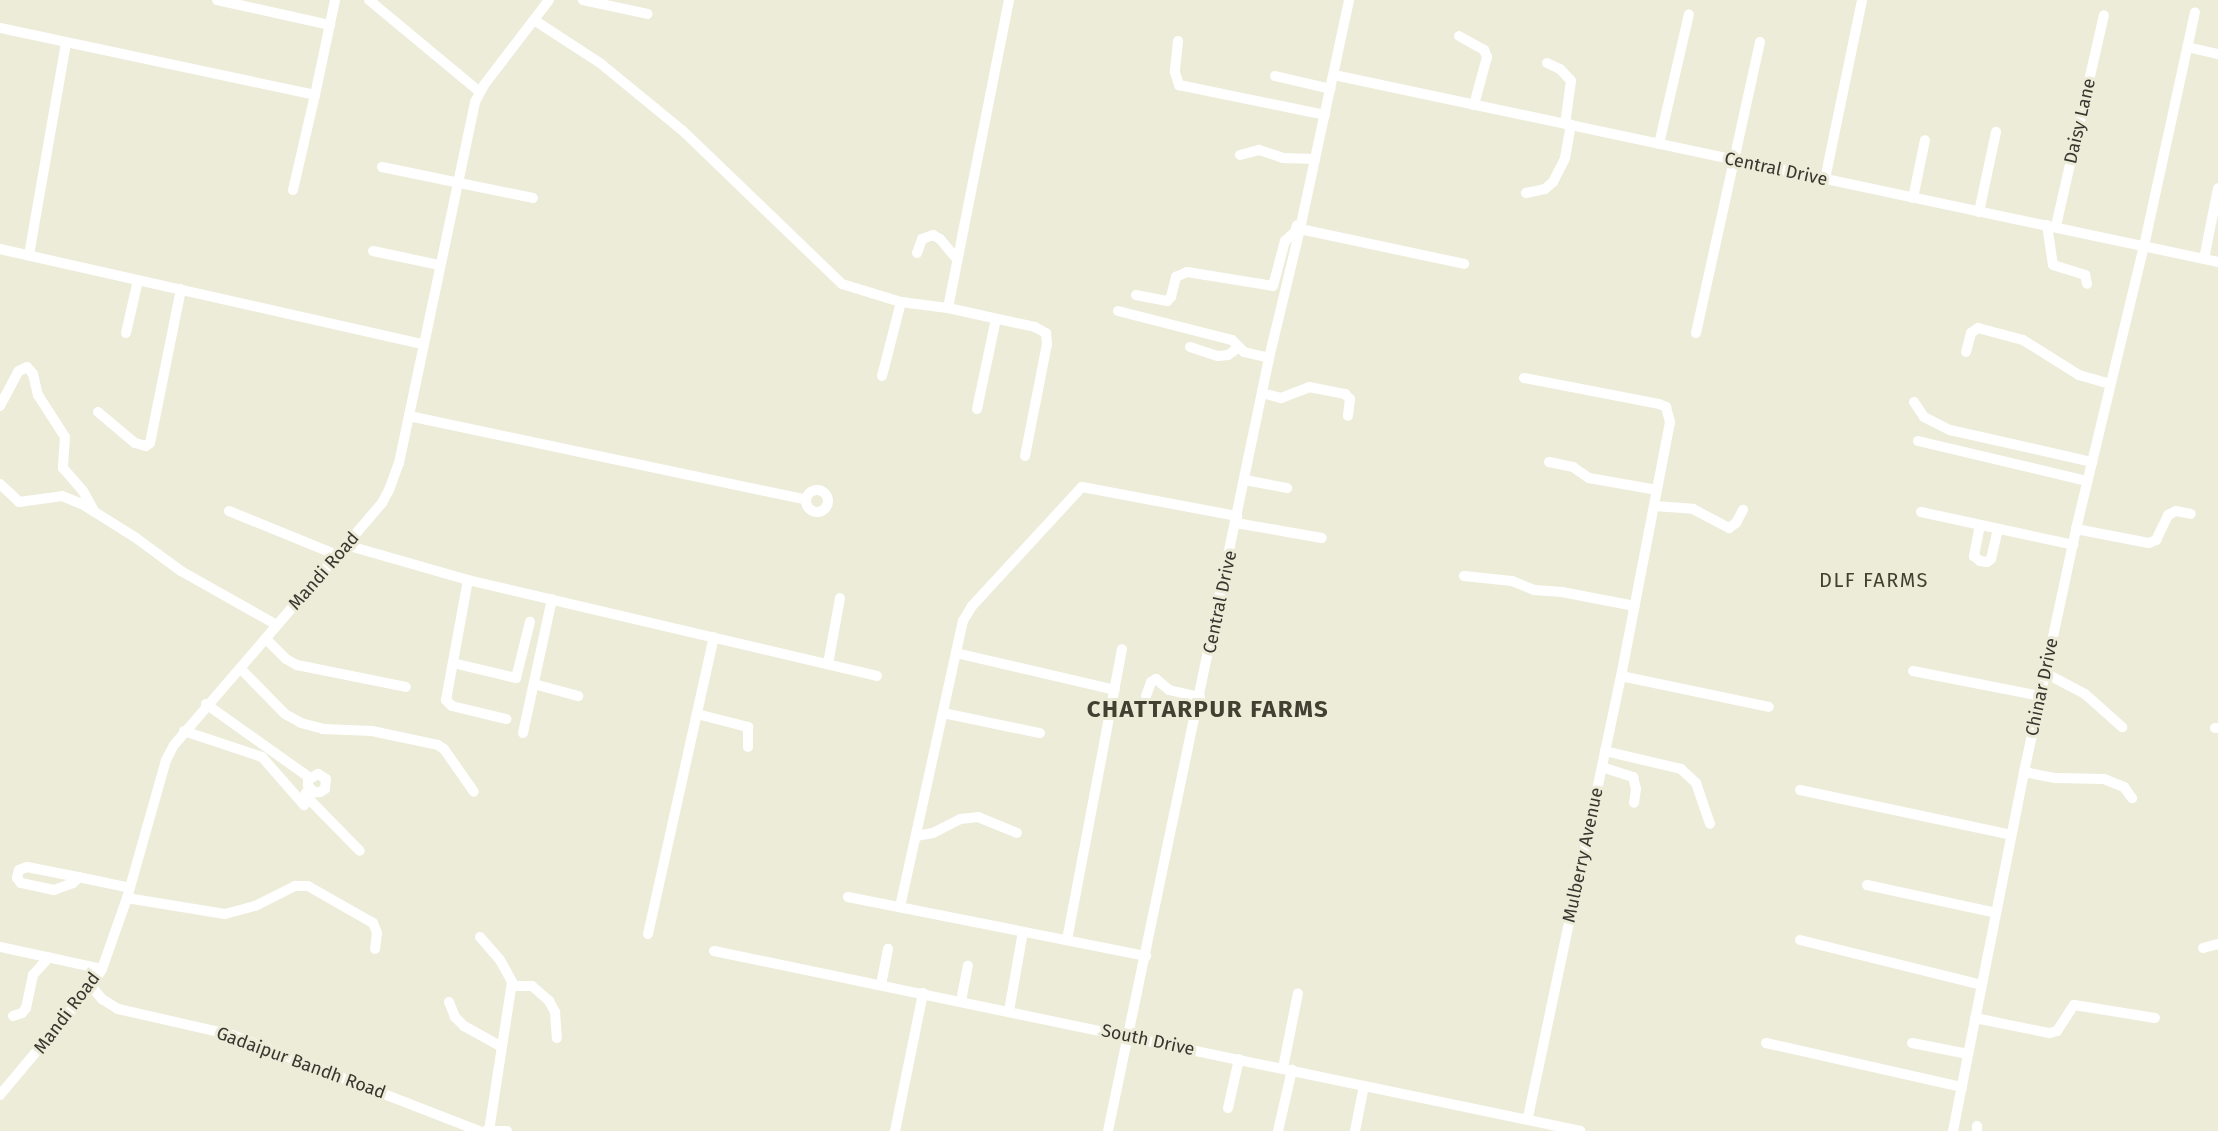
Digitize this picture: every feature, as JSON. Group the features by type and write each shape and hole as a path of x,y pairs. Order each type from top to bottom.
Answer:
{"street":[{"path":"217,0 330,25"},
{"path":"293,190 335,0"},
{"path":"369,0 480,92"},
{"name":"Mandi Road","path":"0,1095 91,986 102,969 128,893 166,760 184,731 382,503 389,490 396,472 409,416 456,184 480,92 549,0"},
{"path":"583,0 648,14"},
{"path":"948,308 956,258 1009,0"},
{"name":"Central Drive","path":"1108,1131 1269,358 1316,159 1349,0"},
{"path":"1825,179 1862,0"},
{"name":"Chinar Drive","path":"1953,1131 2024,772 2076,529 2144,246 2195,12"},
{"path":"1659,144 1689,14"},
{"name":"Daisy Lane","path":"2087,284 2085,275 2053,265 2052,226 2104,15"},
{"path":"534,20 580,48 683,131 836,280 850,287 901,302 948,308 1035,327 1047,336 1025,456"},
{"path":"0,28 315,95"},
{"path":"1459,36 1484,50 1487,57 1474,105"},
{"path":"1178,41 1175,72 1179,85 1325,115"},
{"path":"28,255 66,42"},
{"path":"1696,333 1760,42"},
{"path":"2187,47 2218,54"},
{"path":"1526,193 1545,189 1553,182 1564,158 1571,81 1560,69 1547,63"},
{"name":"Central Drive","path":"1334,75 2218,262"},
{"path":"1275,76 1331,89"},
{"path":"1980,212 1996,132"},
{"path":"1913,198 1925,140"},
{"path":"1240,155 1258,150 1283,158 1316,159"},
{"path":"382,168 533,198"},
{"path":"2204,259 2218,188"},
{"path":"1136,296 1167,301 1171,297 1176,277 1187,272 1273,286 1285,241 1294,232 1300,212 1304,210"},
{"path":"1300,229 1464,264"},
{"path":"917,253 922,238 933,235 940,239 956,258"},
{"path":"0,249 422,344"},
{"path":"373,251 439,265"},
{"path":"126,333 138,280"},
{"path":"98,412 135,443 146,446 150,443 181,289"},
{"path":"882,376 901,302"},
{"path":"1118,310 1232,340 1238,348 1269,358"},
{"path":"977,409 996,319"},
{"path":"1966,352 1971,333 1978,328 2023,340 2079,375 2110,384"},
{"path":"1190,347 1218,356 1228,356 1238,348"},
{"path":"2,399 19,371 27,367 33,374 38,395 65,437 63,468 83,491 94,511"},
{"name":"Mulberry Avenue","path":"1524,378 1666,407 1670,422 1621,676 1527,1119"},
{"path":"1262,393 1281,398 1309,387 1345,394 1350,399 1348,416"},
{"path":"1914,402 1924,417 1950,430 2092,462"},
{"path":"409,416 806,500"},
{"path":"1918,441 2087,481"},
{"path":"1549,462 1578,469 1589,478 1657,490"},
{"path":"1245,480 1287,488"},
{"path":"0,484 20,502 62,496 94,511 136,537 181,571 277,625"},
{"path":"900,907 966,615 1082,487 1322,538"},
{"path":"1654,507 1693,509 1729,528 1736,523 1743,510"},
{"path":"229,511 337,555"},
{"path":"1921,512 2073,545"},
{"path":"2076,529 2149,543 2156,540 2168,515 2176,512 2191,514"},
{"path":"1980,525 1974,556 1980,561 1987,562 1991,559 1998,529"},
{"path":"346,545 468,580 876,676"},
{"path":"1464,576 1491,581 1512,581 1534,590 1562,592 1635,606"},
{"path":"468,580 446,700 452,706 507,719"},
{"path":"828,664 840,598"},
{"path":"523,733 552,599"},
{"path":"453,663 516,678 530,622"},
{"path":"648,933 714,637"},
{"path":"266,639 286,659 297,665 406,687"},
{"path":"1067,940 1122,649"},
{"path":"957,653 1115,690"},
{"path":"240,668 285,714 301,723 323,729 372,731 438,745 444,749 474,792"},
{"path":"1913,671 2040,696"},
{"path":"2045,673 2085,694 2122,727"},
{"path":"1621,676 1768,707"},
{"path":"1146,696 1151,682 1156,679 1168,690 1200,697"},
{"path":"534,684 578,696"},
{"path":"206,704 310,778"},
{"path":"943,713 1040,733"},
{"path":"697,714 748,726 748,747"},
{"path":"184,731 262,757 304,805"},
{"path":"1605,751 1681,769 1696,783 1710,824"},
{"path":"1602,767 1634,777 1636,789 1634,803"},
{"path":"2024,772 2056,778 2104,779 2124,787 2132,798"},
{"path":"314,792 308,786 310,778 318,774 326,779 325,789 305,795 360,851"},
{"path":"1800,790 2011,836"},
{"path":"916,836 933,833 960,819 978,817 1017,833"},
{"path":"79,878 73,883 54,890 21,883 17,878 19,870 27,867 79,878 128,893 225,914 255,906 295,886 308,886 373,923 377,930 375,949"},
{"path":"1867,885 1996,913"},
{"path":"848,897 1146,956"},
{"path":"1009,1011 1023,932"},
{"path":"480,937 509,973 512,986 489,1130"},
{"path":"1800,940 1982,985"},
{"path":"2203,948 2218,944"},
{"path":"0,946 102,969"},
{"path":"882,985 888,949"},
{"name":"South Drive","path":"714,951 1129,1035 1581,1131"},
{"path":"13,1016 22,1013 26,1008 33,975 49,957"},
{"path":"961,1001 968,966"},
{"name":"Gadaipur Bandh Road","path":"91,986 102,999 118,1009 232,1035 479,1131"},
{"path":"512,986 532,986 549,1001 555,1012 557,1038"},
{"path":"895,1131 923,993"},
{"path":"1278,1131 1298,993"},
{"path":"449,1002 455,1017 464,1026 502,1047"},
{"path":"1975,1018 2021,1030 2049,1033 2057,1031 2074,1005 2156,1018"},
{"path":"1766,1043 1962,1088"},
{"path":"1912,1043 1968,1054"},
{"path":"1228,1108 1239,1059"},
{"path":"1355,1131 1364,1086"},
{"path":"485,1131 507,1131"}],"district":[{"name":"DLF FARMS","path":"1874,580"},
{"name":"CHATTARPUR FARMS","path":"1208,710"}]}
